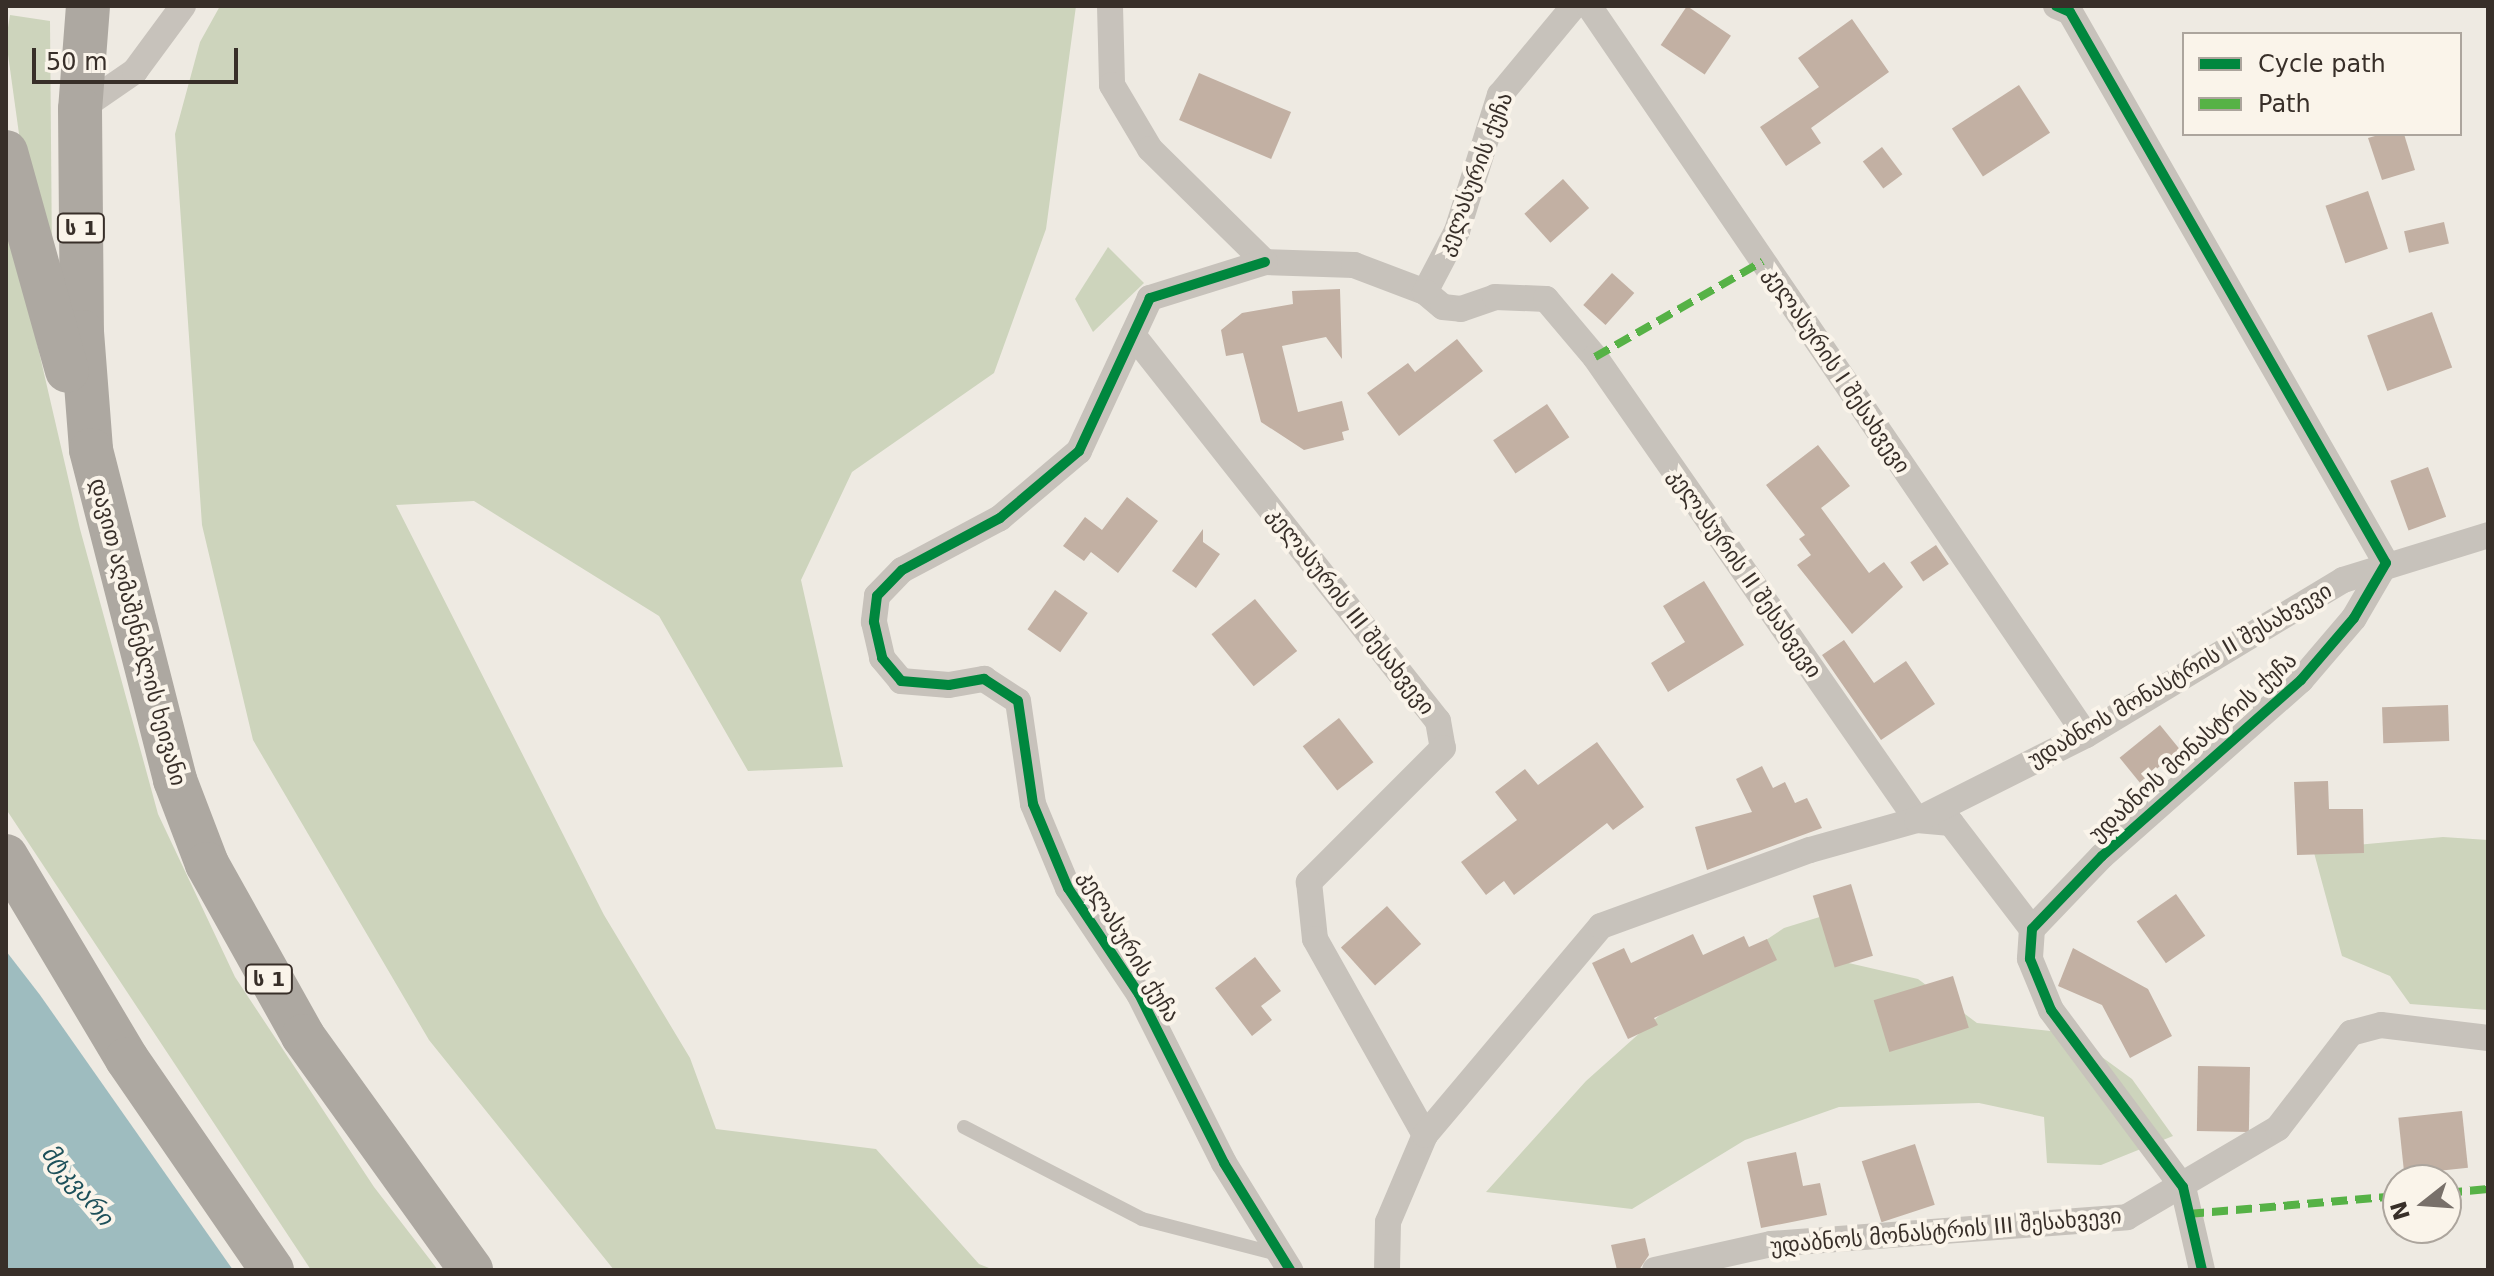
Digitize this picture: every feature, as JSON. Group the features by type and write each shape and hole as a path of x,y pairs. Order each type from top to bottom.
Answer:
{"highway":[{"name":"დავით აღმაშენებლის ხეივანი","path":"88,6 80,109 82,332 91,450 139,652 175,780 207,864 303,1036 471,1270"},
{"path":"6,152 91,450"},
{"path":"6,856 127,1059 272,1270"}],"street":[{"path":"80,109 135,71 183,6"},
{"path":"1110,6 1112,85 1150,149 1265,262"},
{"name":"კელასურის ქუჩა","path":"1284,1262 1139,994 1068,888 1033,804 1018,701 984,679 949,685 901,681 882,658 874,622 877,596 902,570 1000,518 1079,451 1150,298 1265,262 1354,265 1425,292 1457,231 1500,95 1574,6"},
{"name":"კელასურის I შესახვევი","path":"1589,6 2086,735"},
{"path":"2056,6 2070,12 2386,563"},
{"name":"კელასურის II შესახვევი","path":"1425,292 1443,307 1461,309 1495,297 1546,299 1595,357 1917,820"},
{"name":"კელასურის III შესახვევი","path":"1133,335 1438,721 1443,748 1309,882 1315,939 1425,1135"},
{"name":"უდაბნოს მონასტრის II შესახვევი","path":"1387,1270 1388,1222 1425,1135 1601,926 1810,850 1917,820 2086,735 2343,580 2386,563 2488,535"},
{"name":"უდაბნოს მონასტრის ქუჩა","path":"2032,929 2102,856 2301,680 2354,618 2386,563"},
{"path":"1917,820 1951,823 2032,929 2030,959 2051,1010 2183,1187 2202,1270"},
{"name":"უდაბნოს მონასტრის III შესახვევი","path":"1655,1270 1771,1244 2127,1217 2183,1187 2278,1128 2351,1033 2381,1025 2488,1038"}],"lane":[{"path":"964,1127 1142,1219 1284,1262"}],"green space":[{"path":"220,6 1076,6 1046,229 994,373 852,472 801,580 843,767 748,771 659,616 474,501 396,505 604,915 690,1058 716,1129 876,1149 979,1264 994,1270 614,1270 429,1040 253,740 202,525 175,134 200,42"},
{"path":"10,15 50,21 52,258 24,170 6,40"},
{"path":"6,209 80,529 158,814 235,977 374,1187 438,1270 311,1270 6,809"},
{"path":"1108,247 1144,283 1093,332 1075,299"},
{"path":"2443,837 2488,840 2488,1010 2410,1004 2390,976 2342,956 2313,849"},
{"path":"1826,915 1840,961 1918,979 1977,1023 2069,1033 2132,1079 2173,1136 2101,1165 2047,1163 2044,1117 1979,1103 1839,1107 1745,1140 1632,1209 1486,1192 1586,1081 1679,998 1784,928"}],"water":[{"name":"მტკვარი","path":"6,951 40,995 233,1270 6,1270"}],"building":[{"path":"1687,6 1731,36 1705,75 1661,45"},
{"path":"1852,19 1889,72 1811,128 1821,143 1786,166 1760,127 1819,87 1798,58"},
{"path":"1199,73 1291,112 1271,159 1179,120"},
{"path":"2019,85 2050,133 1983,176 1952,129"},
{"path":"2405,136 2415,170 2382,180 2368,138"},
{"path":"1882,147 1902,174 1883,189 1863,161"},
{"path":"1563,179 1589,208 1550,243 1524,214"},
{"path":"2368,191 2388,249 2345,263 2325,206"},
{"path":"2444,222 2449,243 2409,253 2404,231"},
{"path":"1612,273 1634,293 1606,325 1583,305"},
{"path":"1340,289 1342,359 1326,337 1282,346 1298,412 1342,401 1349,430 1342,432 1344,440 1304,450 1261,422 1243,353 1226,356 1221,330 1242,313 1293,304 1292,291"},
{"path":"2432,312 2452,367 2387,391 2367,336"},
{"path":"1457,339 1483,371 1399,436 1367,393 1408,363 1415,372"},
{"path":"1547,404 1569,437 1515,474 1493,440"},
{"path":"1818,445 1850,486 1821,508 1869,573 1884,562 1903,587 1852,634 1797,565 1811,555 1799,539 1805,535 1766,485"},
{"path":"2428,467 2446,517 2409,530 2390,481"},
{"path":"1127,497 1158,521 1118,573 1091,552 1084,561 1063,546 1085,517 1102,530"},
{"path":"1203,529 1203,542 1220,554 1196,588 1172,571"},
{"path":"1936,545 1949,564 1923,581 1910,562"},
{"path":"1704,581 1744,645 1668,692 1651,663 1685,642 1663,606"},
{"path":"1055,590 1088,613 1060,652 1027,629"},
{"path":"1255,599 1297,651 1254,686 1211,634"},
{"path":"1844,640 1874,683 1906,661 1935,704 1881,740 1822,655"},
{"path":"2448,705 2449,741 2383,743 2382,707"},
{"path":"1339,718 1373,762 1337,790 1303,746"},
{"path":"2160,725 2180,750 2140,783 2120,758"},
{"path":"1597,742 1644,807 1613,830 1607,823 1514,895 1504,881 1486,895 1461,862 1517,820 1495,792 1525,769 1538,785"},
{"path":"1762,766 1773,788 1785,782 1795,803 1807,798 1822,828 1707,870 1695,827 1752,812 1736,779"},
{"path":"2328,781 2329,809 2363,809 2364,853 2297,855 2294,782"},
{"path":"1851,884 1873,956 1835,967 1813,896"},
{"path":"2176,894 2205,936 2166,963 2137,922"},
{"path":"1387,906 1421,944 1375,985 1341,947"},
{"path":"1693,934 1703,955 1744,936 1749,947 1767,939 1777,960 1654,1018 1658,1025 1628,1039 1592,963 1624,948 1631,963"},
{"path":"2073,948 2148,989 2172,1036 2130,1058 2102,1005 2058,986"},
{"path":"1255,957 1281,991 1261,1006 1272,1020 1252,1036 1215,988"},
{"path":"1953,976 1969,1028 1889,1052 1874,1000"},
{"path":"2198,1066 2250,1067 2249,1132 2197,1131"},
{"path":"2462,1111 2468,1168 2462,1168 2462,1164 2403,1164 2398,1118"},
{"path":"1915,1144 1935,1205 1882,1222 1862,1161"},
{"path":"1796,1152 1803,1186 1820,1183 1827,1215 1761,1228 1747,1162"},
{"path":"1645,1238 1649,1255 1639,1270 1617,1270 1611,1245"}],"marked path":[{"path":"1595,357 1763,261"},
{"path":"2462,1191 2488,1189"},
{"path":"2188,1214 2382,1197"}],"cycle path":[{"path":"2056,6 2070,12 2386,563 2354,618 2301,680 2102,856 2032,929 2030,959 2051,1010 2183,1187 2202,1270"},
{"path":"1265,262 1150,298 1079,451 1000,518 902,570 877,596 874,622 882,658 901,681 949,685 984,679 1018,701 1033,804 1068,888 1139,994 1224,1163 1290,1270"}]}
